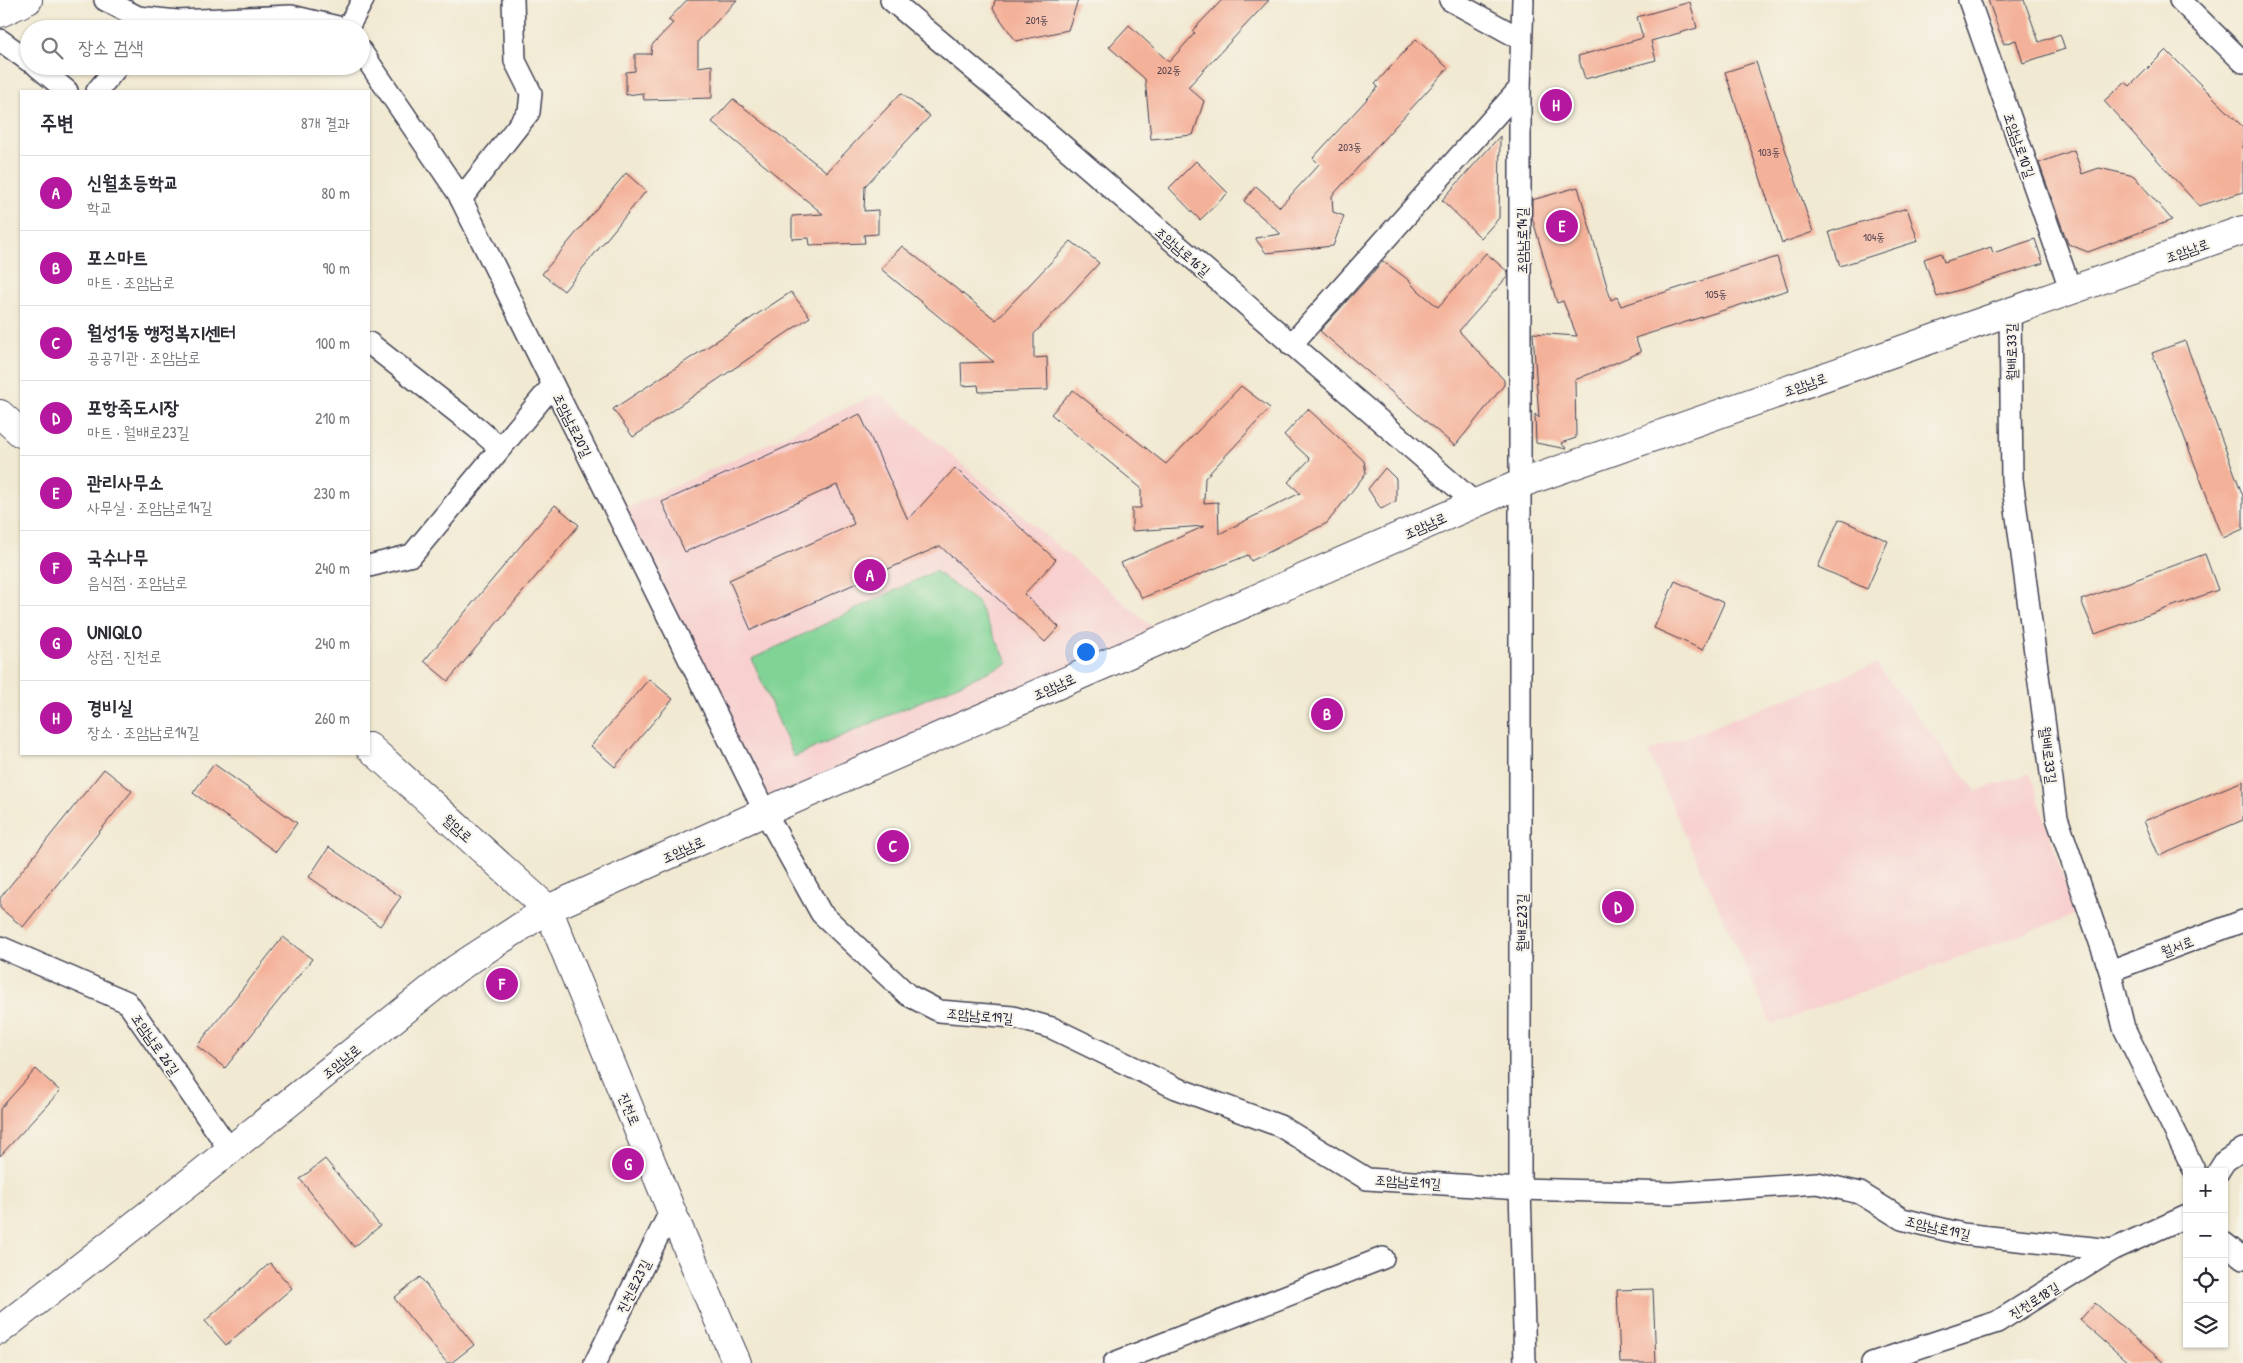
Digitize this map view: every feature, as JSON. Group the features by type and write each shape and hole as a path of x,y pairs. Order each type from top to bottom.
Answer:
{"main road":[{"path":"0,13 28,0"},
{"name":"조암남로","path":"1,1327 230,1150 456,969 548,909 765,812 1522,483 2243,230"},
{"path":"0,414 20,433"},
{"name":"월암로","path":"370,748 548,909"},
{"name":"진천로","path":"548,909 737,1363"}],"street":[{"path":"105,0 145,20"},
{"path":"351,20 363,0"},
{"path":"461,199 529,112 531,93 515,61 514,0"},
{"path":"518,0 530,0"},
{"path":"1450,0 1521,39"},
{"name":"조암남로14길","path":"1522,483 1520,88 1523,0"},
{"name":"조암남로10길","path":"1969,0 2071,291"},
{"path":"2180,0 2243,62"},
{"name":"조암남로16길","path":"897,2 1475,503"},
{"path":"200,20 292,16 309,20"},
{"path":"0,40 20,54"},
{"name":"조암남로20길","path":"370,64 461,199 765,812"},
{"path":"47,75 66,90"},
{"path":"98,90 110,75"},
{"path":"1291,345 1520,88"},
{"name":"월배로33길","path":"2010,312 2012,479 2057,818 2110,971 2124,1028 2193,1168"},
{"path":"370,344 500,448"},
{"path":"370,566 412,555 553,385"},
{"name":"월배로23길","path":"1522,483 1520,1189 1525,1363"},
{"name":"조암남로19길","path":"765,812 821,914 908,995 939,1011 1013,1016 1052,1028 1176,1088 1280,1126 1366,1178 1520,1189 1672,1193 1817,1183 1860,1193 1902,1219 1962,1234 2112,1250"},
{"name":"월서로","path":"2110,971 2243,920"},
{"name":"조암남로 26길","path":"0,948 127,1002 230,1150"},
{"path":"2221,1168 2226,1161 2243,1149"},
{"name":"진천로23길","path":"595,1363 672,1210"},
{"name":"진천로18길","path":"1872,1363 1997,1322 2112,1250 2183,1218"},
{"path":"2228,1247 2243,1258"},
{"path":"1114,1363 1382,1258"}],"shaded area":[{"path":"879,393 1165,638 765,812 616,513"},
{"path":"1876,664 1976,791 2030,773 2075,915 1772,1025 1648,752"}],"green space":[{"path":"935,571 977,602 1008,663 794,757 752,659"}],"building":[{"path":"687,0 737,0 698,41 698,67 712,65 712,98 644,100 643,93 626,95 626,72 635,71 635,54 651,54 652,45 673,23 668,20"},
{"path":"995,0 1078,0 1068,30 1016,41 993,9"},
{"path":"1222,0 1269,0 1188,87 1204,101 1193,135 1151,139 1145,79 1109,47 1129,25 1169,62 1195,33 1192,31"},
{"path":"1988,0 2024,0 2039,42 2060,34 2065,49 2023,63 2016,40 2004,44"},
{"path":"1690,2 1697,28 1651,41 1656,60 1585,79 1578,56 1643,38 1637,17"},
{"path":"1416,39 1448,68 1332,196 1333,212 1344,216 1333,246 1266,253 1255,238 1281,234 1244,201 1256,186 1280,207 1319,164 1313,158 1378,87 1375,84"},
{"path":"2166,50 2243,127 2243,192 2199,206 2104,101 2125,82 2130,86"},
{"path":"1756,62 1813,232 1782,243 1725,72"},
{"path":"901,93 930,116 865,186 864,211 878,210 878,234 864,235 865,243 810,245 809,238 792,239 792,216 823,214 712,122 733,99 827,172"},
{"path":"1500,136 1499,218 1481,238 1442,200"},
{"path":"2074,150 2082,174 2099,168 2134,176 2172,220 2088,252 2068,244 2039,163"},
{"path":"1196,161 1228,193 1200,220 1169,188"},
{"path":"626,173 646,191 564,291 542,274"},
{"path":"1578,187 1611,300 1617,297 1621,306 1777,257 1788,290 1635,338 1641,352 1575,380 1576,438 1561,443 1567,449 1536,443 1535,414 1539,418 1533,333 1577,336 1563,301 1557,303 1532,217 1532,200"},
{"path":"1907,208 1918,241 1840,266 1829,232"},
{"path":"2035,239 2043,263 1937,297 1924,259 1941,253 1944,262 1991,247 1993,253"},
{"path":"1071,241 1099,263 1034,334 1034,358 1047,357 1048,390 979,392 978,385 962,386 961,363 994,362 881,269 902,246 996,320"},
{"path":"1486,253 1508,272 1508,276 1459,331 1504,380 1504,385 1455,446 1320,331 1383,261 1410,281 1413,286 1438,307"},
{"path":"791,292 810,317 633,437 613,409"},
{"path":"2185,341 2243,496 2243,529 2223,538 2152,353"},
{"path":"1241,386 1270,408 1205,478 1204,503 1218,502 1219,534 1300,493 1288,482 1310,459 1284,435 1308,409 1364,461 1366,473 1327,523 1251,561 1248,555 1142,598 1121,563 1205,526 1132,531 1132,508 1141,508 1141,488 1051,414 1073,390 1166,464"},
{"path":"860,414 908,520 955,468 1056,560 1024,594 1059,627 1045,642 940,546 751,630 729,580 854,524 837,485 685,552 662,502"},
{"path":"1385,468 1396,479 1396,501 1381,509 1368,489"},
{"path":"555,505 579,525 448,681 424,661"},
{"path":"1839,519 1888,541 1867,589 1818,567"},
{"path":"2205,554 2218,590 2095,634 2081,600"},
{"path":"1675,581 1724,603 1703,650 1654,628"},
{"path":"649,679 673,699 615,767 591,746"},
{"path":"214,764 297,823 276,852 193,793"},
{"path":"104,769 132,791 23,927 0,908 0,898"},
{"path":"2243,781 2243,820 2159,856 2144,821"},
{"path":"329,847 401,897 380,926 309,877"},
{"path":"283,937 312,959 225,1068 197,1046"},
{"path":"36,1069 60,1091 0,1156 0,1109"},
{"path":"325,1159 380,1226 354,1247 300,1179"},
{"path":"270,1263 292,1288 226,1345 205,1321"},
{"path":"420,1277 474,1345 451,1363 447,1363 394,1298"},
{"path":"1653,1289 1656,1363 1620,1363 1617,1290"},
{"path":"2095,1303 2164,1363 2129,1363 2080,1320"}],"place":[{"name":"경비실","path":"1556,105"},
{"name":"관리사무소","path":"1562,226"},
{"name":"신월초등학교","path":"870,575"},
{"name":"포스마트","path":"1327,714"},
{"name":"월성1동 행정복지센터","path":"893,846"},
{"name":"포항죽도시장","path":"1618,907"},
{"name":"국수나무","path":"502,984"},
{"name":"UNIQLO","path":"628,1164"}]}
